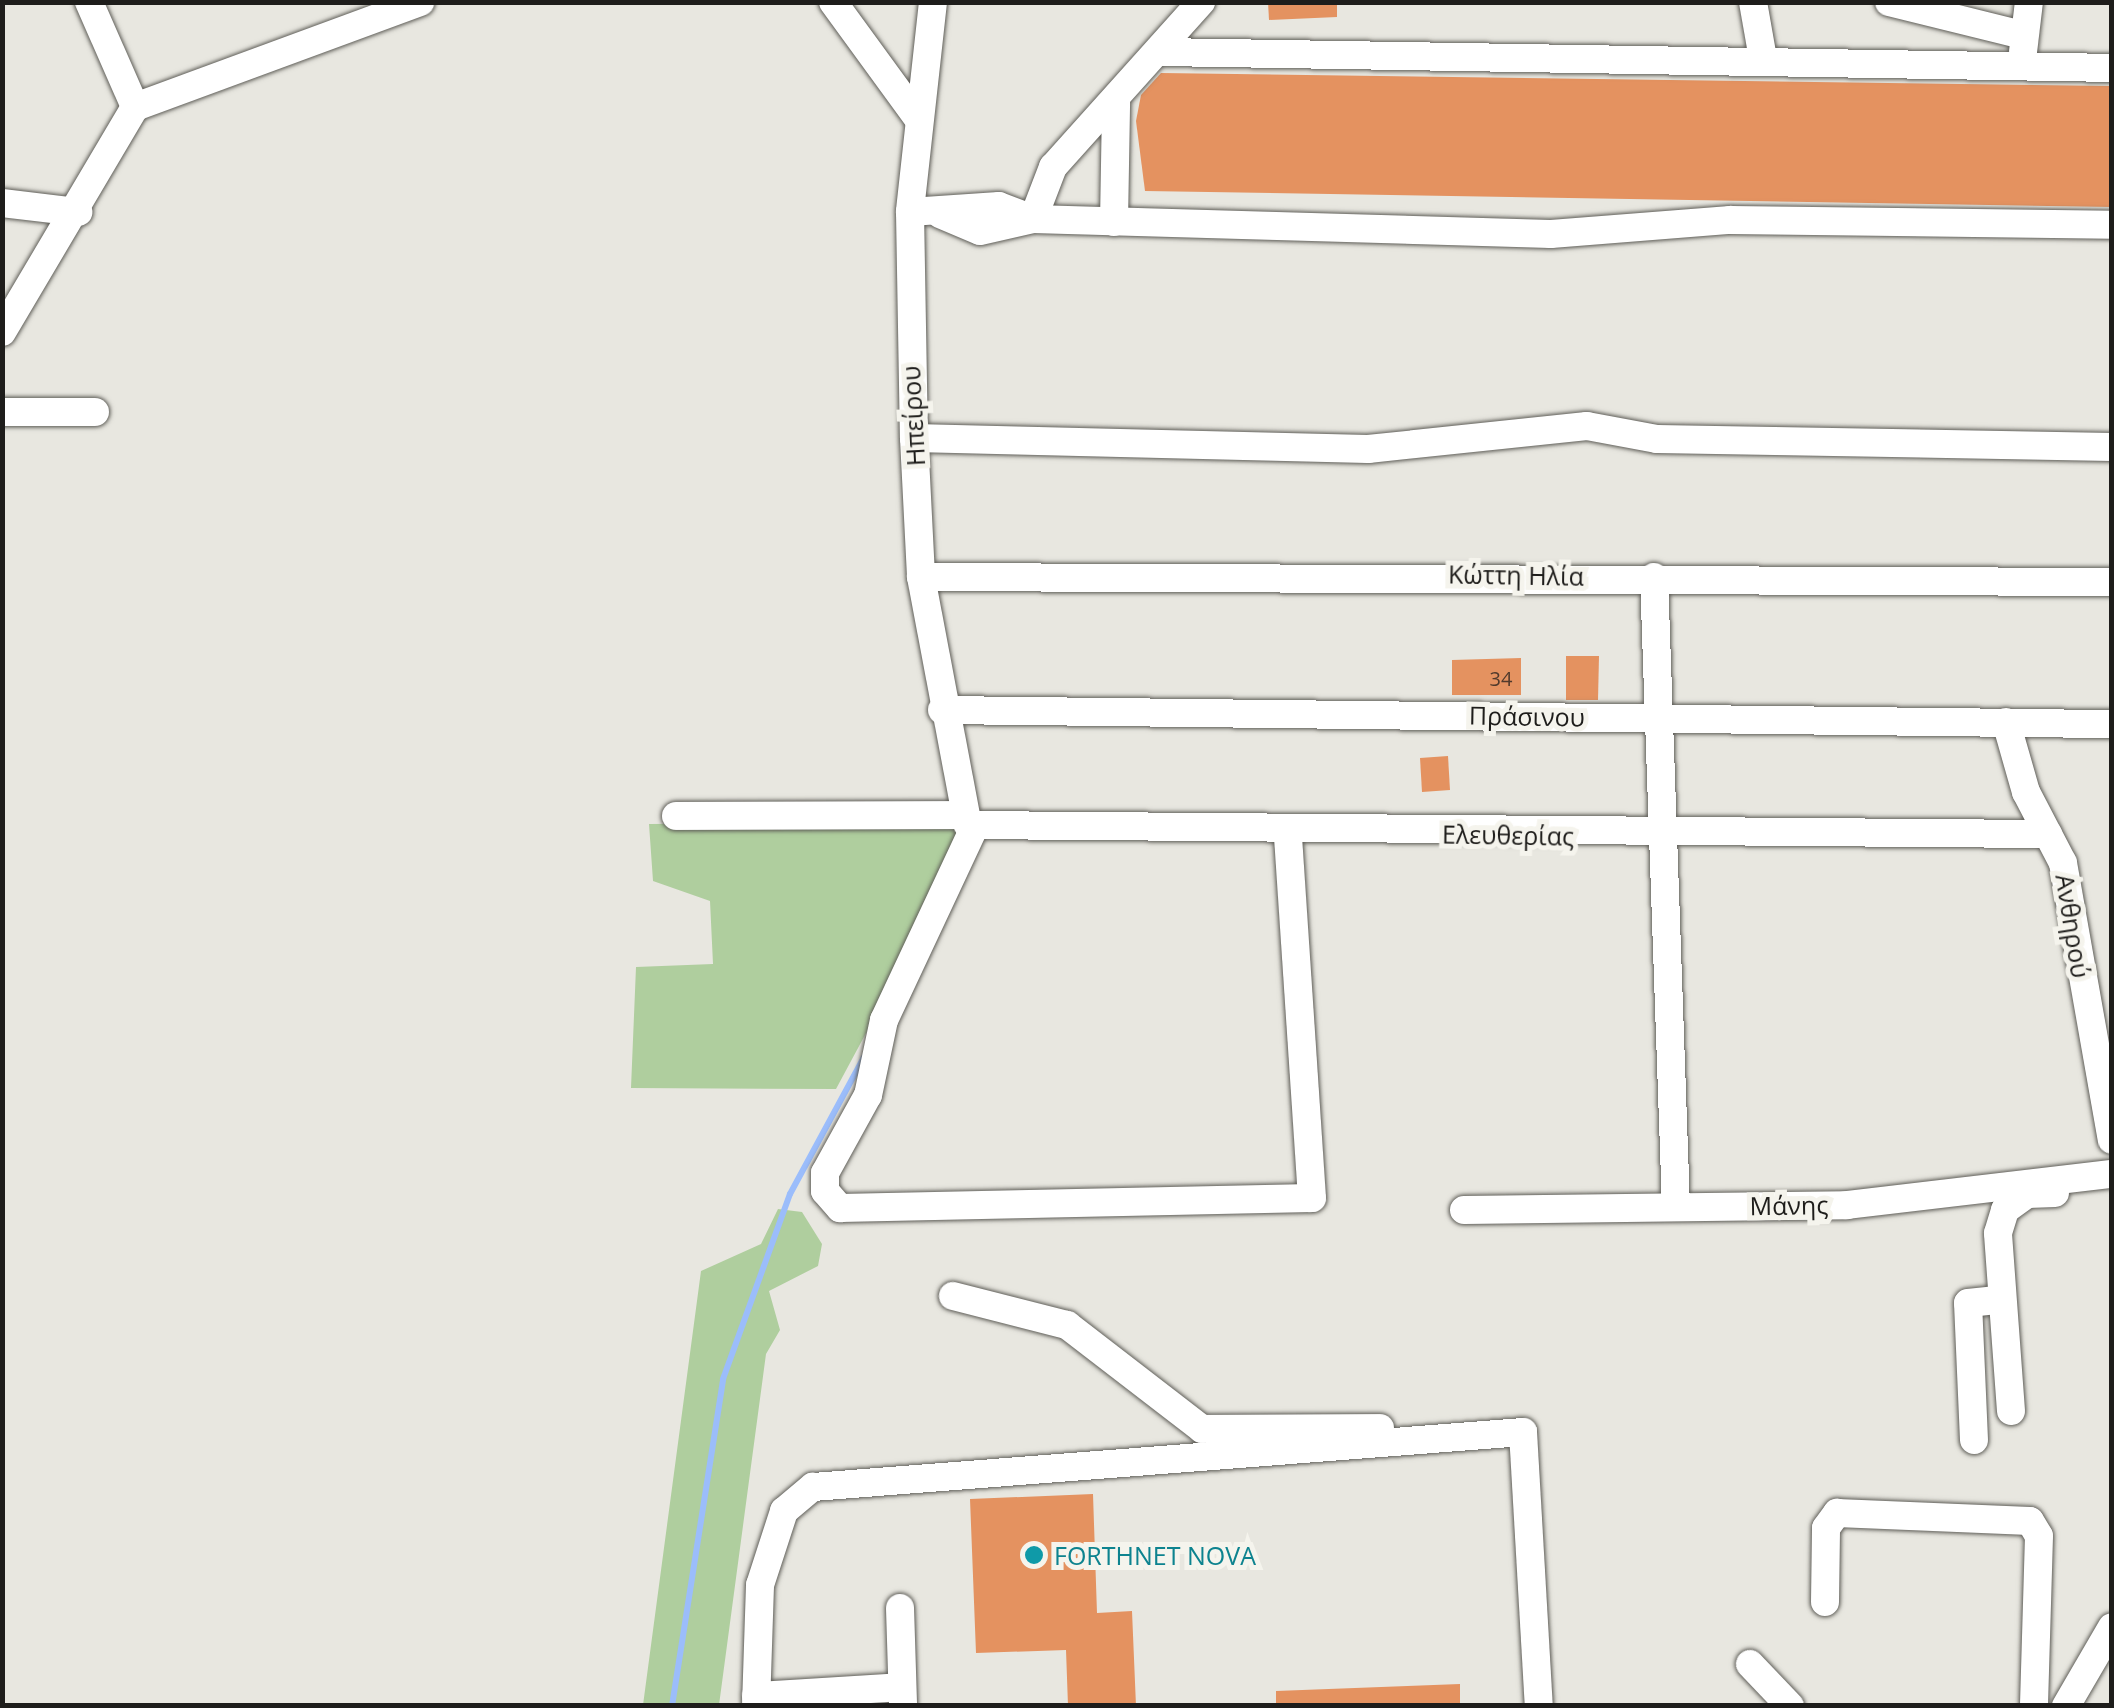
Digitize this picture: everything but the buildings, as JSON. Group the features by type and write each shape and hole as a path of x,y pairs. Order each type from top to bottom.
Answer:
{"street":[{"path":"89,2 135,107"},
{"path":"2,332 78,212 135,107 385,8 420,2"},
{"path":"832,2 919,120"},
{"name":"Ηπείρου","path":"933,2 910,212 914,438 921,577 942,710 968,823"},
{"path":"1033,220 1038,189 1201,2"},
{"path":"1753,2 1763,59"},
{"path":"2029,2 2022,34 2031,66"},
{"path":"1904,5 1970,11 2022,34"},
{"path":"1161,52 1763,59 2112,68"},
{"path":"1114,222 1116,102"},
{"path":"2,203 78,212"},
{"path":"910,212 940,214 998,206 1033,220 1551,234 1730,220 2112,225"},
{"path":"2,412 95,412"},
{"path":"914,438 1368,449 1587,426 1657,439 2112,448"},
{"name":"Κώττη Ηλία","path":"921,577 1654,577 2112,582"},
{"path":"1654,577 1658,837 1676,1207"},
{"name":"Πράσινου","path":"942,710 2112,724"},
{"name":"Ανθηρού","path":"2006,722 2066,874 2112,1140"},
{"name":"Ελευθερίας","path":"676,816 1658,837 2048,834"},
{"path":"968,823 884,1020 868,1095 825,1173 840,1208 1312,1198 1288,832"},
{"name":"Μάνης","path":"1464,1210 1876,1203 2112,1174"},
{"path":"2011,1410 1997,1300 2004,1210 2028,1194 2112,1191"},
{"path":"953,1296 1068,1324 1202,1429 1523,1424 1539,1706"},
{"path":"1974,1440 1968,1303 1997,1300"},
{"path":"900,1608 902,1696 756,1701 760,1585 784,1511 813,1486 1524,1432"},
{"path":"1825,1602 1826,1528 1837,1513 2030,1521 2039,1536 2034,1706"},
{"path":"2066,1706 2112,1627"},
{"path":"1750,1664 1790,1706"}],"green space":[{"path":"955,822 967,845 836,1089 631,1088 636,967 713,964 710,901 653,881 649,824"},
{"path":"778,1209 802,1212 822,1244 818,1266 769,1291 780,1330 766,1354 719,1705 643,1705 701,1271 761,1244"}],"waterway":[{"path":"672,1706 723,1379 790,1194 864,1057"}],"place":[{"name":"FORTHNET NOVA","path":"1034,1555"}]}
